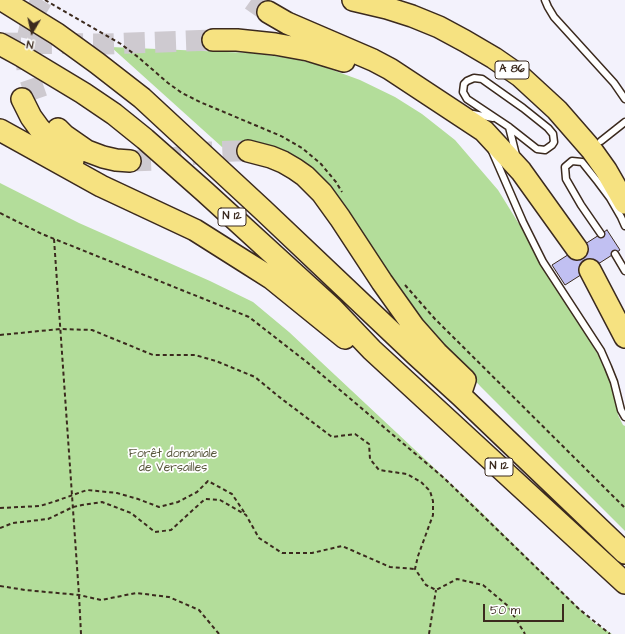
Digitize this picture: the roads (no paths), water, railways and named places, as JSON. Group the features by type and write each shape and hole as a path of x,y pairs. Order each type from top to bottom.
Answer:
{"highway":[{"name":"N 12","path":"2,0 57,34 142,98 460,395 625,553"},
{"name":"A 86","path":"353,0 412,16 439,28 494,58 520,76 558,110 591,149 606,170 625,203"},
{"path":"403,0 440,14 469,28 512,54 531,69 550,85 583,120 601,141 625,177"},
{"path":"268,12 287,23 373,60 390,69 450,109"},
{"path":"213,40 237,40 276,44 308,50 361,66 390,78 450,109 490,125 577,249"},
{"name":"N 12","path":"0,44 83,93 114,114 145,139 332,308 372,350 625,583"},
{"path":"130,161 102,157 76,145 54,125 30,99 32,117 39,128 73,161 98,177 195,230 271,278 353,344 372,350"},
{"path":"0,130 100,186 195,230"},
{"path":"248,151 272,157 283,162 305,176 322,193 414,328 437,354 465,380 460,395"},
{"path":"590,270 625,337"}],"lane":[{"path":"545,0 554,17 614,83 625,99"},
{"path":"490,125 508,128 537,149 545,150 549,148 554,142 553,134 551,130 523,108 482,79 474,78 467,81 463,88 464,95 490,125 523,222 540,256 601,352 614,382 625,417"},
{"path":"601,141 625,122"},
{"path":"508,128 521,171"},
{"path":"601,234 581,205 566,179 565,167 572,161 582,162 610,198 625,226"},
{"path":"615,254 625,271"}],"tunnel":[{"path":"37,99 27,70 26,55 30,26 36,10 42,0"},
{"path":"251,0 268,12"},
{"path":"0,43 106,44 213,40"},
{"path":"130,161 158,160 209,152 248,151"}],"park label":[{"name":"Forêt domaniale de Versailles","path":"173,461"}]}
